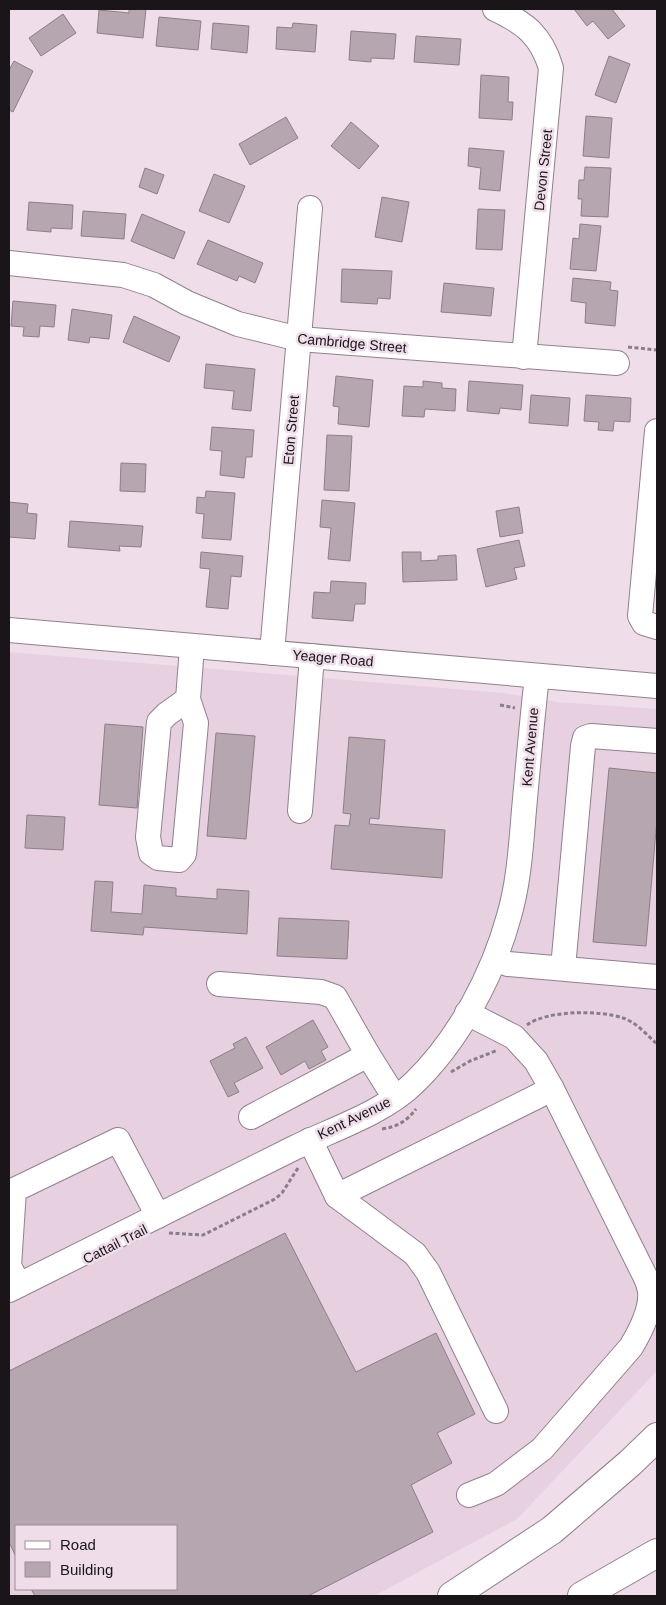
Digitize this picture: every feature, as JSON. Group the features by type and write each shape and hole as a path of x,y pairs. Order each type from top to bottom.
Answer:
{"main road":[{"path":"452,1596 552,1530 630,1463 657,1437"},
{"path":"582,1596 657,1553"}],"street":[{"name":"Devon Street","path":"495,9 516,19 535,36 546,51 551,68 524,357"},
{"name":"Eton Street","path":"272,653 310,208"},
{"name":"Cambridge Street","path":"9,263 123,275 154,285 187,303 238,324 299,339 617,363"},
{"path":"657,431 640,616 644,623 657,627"},
{"name":"Yeager Road","path":"9,630 657,686"},
{"path":"188,699 159,722 148,837 151,854 158,858 179,860 184,854 196,723 188,699 192,647"},
{"path":"300,811 312,656"},
{"name":"Kent Avenue","path":"14,1288 161,1225 310,1140 373,1111 395,1098 414,1083 442,1054 467,1013 495,959 510,915 519,869 537,676"},
{"path":"563,968 582,746 585,738 592,736 657,741"},
{"path":"495,959 508,964 657,977"},
{"path":"219,984 322,992 335,997 395,1098"},
{"path":"467,1013 514,1037 536,1062 552,1089 645,1276 650,1292 647,1312 641,1330 631,1347 542,1449 496,1484 469,1495"},
{"path":"251,1116 368,1055"},
{"path":"337,1196 552,1089"},
{"path":"14,1288 9,1266 14,1190 118,1140 161,1225"},
{"path":"310,1140 337,1196 415,1254 428,1272 496,1411"}],"path":[{"path":"500,704 517,708"},
{"path":"523,1028 534,1021 548,1016 611,1015 632,1022 657,1044"},
{"name":"Cattail Trail","path":"161,1225 203,1235 275,1199 282,1193 298,1168 302,1165"}],"shaded area":[{"path":"9,652 503,693 557,702 657,709 657,1371 517,1519 374,1596 9,1596"}],"building":[{"path":"129,9 146,9 143,38 97,33 99,10 129,13"},
{"path":"574,9 612,9 625,26 608,39 593,21 587,26"},
{"path":"63,14 76,33 41,56 29,38"},
{"path":"159,17 201,21 198,50 156,46"},
{"path":"213,23 249,26 247,53 211,49"},
{"path":"293,23 317,25 315,52 276,49 277,27 292,28"},
{"path":"351,31 396,34 394,59 371,58 371,62 349,60"},
{"path":"416,36 461,39 459,65 414,62"},
{"path":"609,56 630,64 616,103 595,95"},
{"path":"14,61 33,71 13,112 9,110 9,70"},
{"path":"481,75 509,77 508,102 513,102 512,120 479,118"},
{"path":"586,116 612,118 609,158 583,156"},
{"path":"286,117 298,138 250,165 239,144"},
{"path":"351,122 379,146 359,169 331,146"},
{"path":"469,148 504,151 500,191 479,189 481,168 468,166"},
{"path":"585,167 611,168 608,217 581,216 582,199 578,199 579,180 584,180"},
{"path":"145,168 164,175 157,194 139,187"},
{"path":"214,174 245,186 229,223 199,211"},
{"path":"382,197 409,202 402,242 375,237"},
{"path":"29,202 73,205 72,229 51,228 51,232 27,230"},
{"path":"478,209 505,210 502,250 476,249"},
{"path":"83,211 126,214 124,239 81,236"},
{"path":"142,214 185,232 174,259 131,241"},
{"path":"580,224 601,226 596,271 570,269 573,238 579,239"},
{"path":"208,240 263,263 255,283 239,276 237,281 197,264"},
{"path":"342,269 392,271 390,299 378,298 377,304 341,302"},
{"path":"573,278 611,282 610,290 618,291 615,326 585,323 586,303 571,301"},
{"path":"444,283 494,288 491,316 441,312"},
{"path":"13,301 56,305 54,327 40,326 39,337 23,336 24,327 11,326"},
{"path":"72,309 112,315 109,339 90,337 89,343 68,340"},
{"path":"134,316 180,337 169,362 123,342"},
{"path":"206,364 255,369 251,411 232,409 234,391 204,388"},
{"path":"336,376 373,380 369,427 338,424 339,407 333,406"},
{"path":"423,381 442,383 442,388 456,389 455,411 425,409 424,417 402,416 404,386 423,387"},
{"path":"469,381 523,385 521,410 500,408 499,414 467,411"},
{"path":"531,395 570,398 568,426 529,423"},
{"path":"586,395 631,398 630,422 614,421 613,431 598,430 599,422 584,421"},
{"path":"212,427 254,430 252,457 246,457 244,478 220,475 222,451 210,450"},
{"path":"327,435 352,436 349,491 324,490"},
{"path":"121,463 146,464 145,492 120,491"},
{"path":"206,491 235,493 231,540 202,538 204,514 196,513 197,497 205,498"},
{"path":"322,500 355,503 350,561 328,559 331,528 320,527"},
{"path":"9,502 28,504 27,513 37,514 35,539 9,537"},
{"path":"519,507 523,533 500,537 496,511"},
{"path":"70,521 143,526 141,547 119,546 120,551 68,547"},
{"path":"519,540 525,566 514,568 517,579 486,587 477,549"},
{"path":"201,552 243,556 241,577 231,576 228,609 206,607 210,569 200,568"},
{"path":"402,552 421,552 421,561 438,560 438,556 456,555 457,580 403,582"},
{"path":"331,581 366,583 365,604 355,604 353,621 312,618 314,592 330,593"},
{"path":"105,724 143,727 137,808 99,805"},
{"path":"216,733 255,736 246,839 207,836"},
{"path":"349,737 385,740 379,819 370,818 369,824 445,830 442,878 331,869 335,825 349,826 351,814 343,813"},
{"path":"609,768 657,773 657,819 646,946 593,942"},
{"path":"27,815 65,817 63,850 25,848"},
{"path":"95,881 113,882 111,912 142,914 144,885 176,888 176,896 217,899 217,889 249,891 247,934 144,927 143,935 91,931"},
{"path":"279,918 349,921 347,959 277,956"},
{"path":"313,1020 328,1047 321,1051 326,1060 309,1069 305,1061 281,1075 266,1047"},
{"path":"246,1037 263,1068 234,1083 239,1092 228,1097 210,1061 235,1048 233,1044"},
{"path":"285,1233 356,1372 436,1333 475,1414 437,1433 452,1463 411,1485 433,1532 308,1596 35,1596 32,1590 178,1590 178,1525 15,1525 15,1555 9,1542 9,1371"}]}
